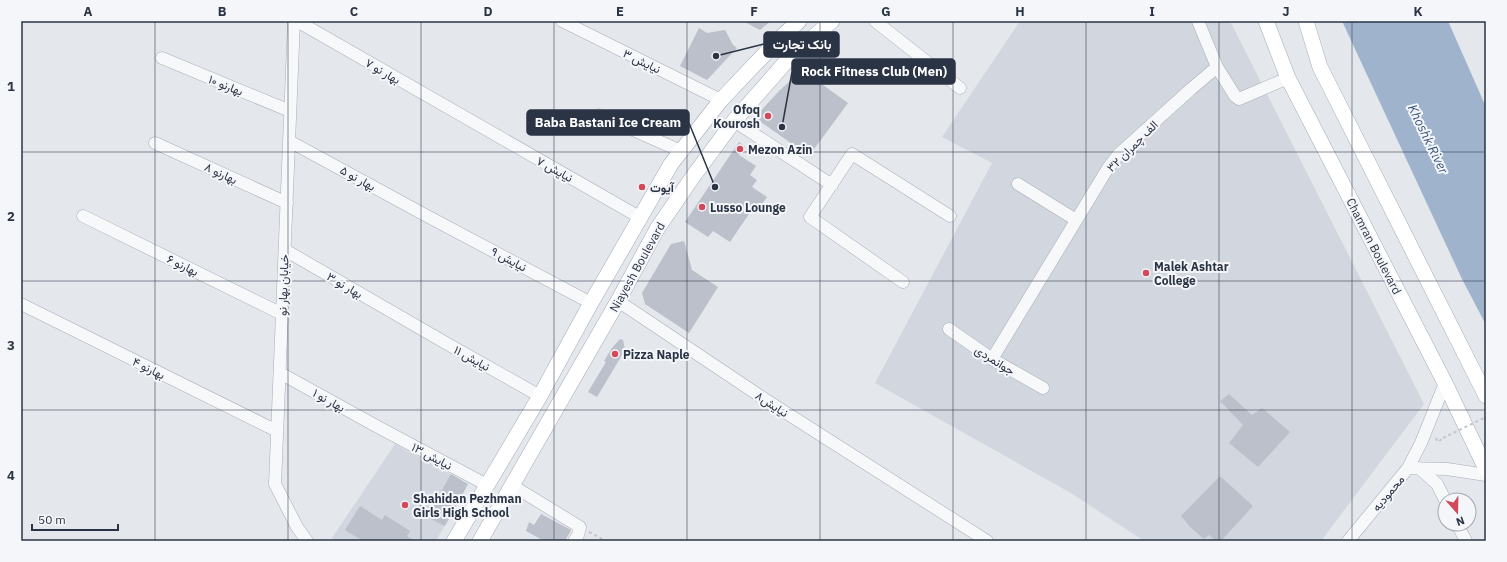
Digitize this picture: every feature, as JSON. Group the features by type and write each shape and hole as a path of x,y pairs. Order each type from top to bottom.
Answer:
{"main road":[{"name":"Niayesh Boulevard","path":"454,541 540,396 591,303 671,164 721,100 777,41 799,21"},
{"name":"Niayesh Boulevard","path":"480,541 618,301 657,229 734,121 791,56 832,21"},
{"name":"Chamran Boulevard","path":"1266,21 1288,78 1445,383 1486,469"},
{"path":"1306,21 1320,67 1486,396"}],"street":[{"name":"خیابان بهار نو","path":"296,21 290,111 275,484 297,527 307,541"},
{"name":"۷ بهار نو","path":"296,21 469,121"},
{"name":"نیایش ۳","path":"562,21 721,100"},
{"path":"875,21 960,88"},
{"path":"1198,21 1218,67 1235,96 1239,99 1288,78"},
{"name":"۱۰ بهارنو","path":"162,58 290,111"},
{"name":"۳۲ الف چمران","path":"992,359 1113,161 1190,89 1218,67"},
{"path":"599,115 680,151"},
{"name":"نیایش ۷","path":"469,121 640,218"},
{"path":"734,121 832,185"},
{"name":"۵ بهار نو","path":"289,141 427,216"},
{"name":"۸ بهارنو","path":"155,143 287,204"},
{"path":"903,282 810,217 852,154 950,216"},
{"path":"1018,184 1076,220"},
{"name":"۶ بهارنو","path":"83,216 282,314"},
{"name":"نیایش ۹","path":"427,216 591,303"},
{"name":"۳ بهار نو","path":"285,250 405,320"},
{"name":"نیایش۸","path":"618,301 766,400 987,541"},
{"name":"۴ بهارنو","path":"21,304 277,431"},
{"name":"نیایش ۱۱","path":"405,320 540,396"},
{"name":"جوانمردی","path":"949,329 992,359 1043,388"},
{"name":"۱ بهار نو","path":"280,373 378,427"},
{"path":"1441,492 1437,484 1414,468 1421,443 1445,383"},
{"name":"نیایش ۱۳","path":"378,427 487,485"},
{"name":"محمودیه","path":"1348,541 1414,468 1447,469 1486,475"},
{"path":"512,486 580,527 578,535 574,541"},
{"path":"1461,532 1466,541"}],"path":[{"path":"1443,438 1486,417"},
{"path":"580,527 606,541"}],"shaded area":[{"name":"Malek Ashtar College","path":"1020,21 1230,21 1424,404 1321,541 1144,541 1071,493 875,383 992,163 942,137"},
{"name":"Shahidan Pezhman Girls High School","path":"395,444 468,484 436,541 337,541 332,538"}],"water":[{"name":"Khoshk River","path":"1342,21 1448,21 1486,107 1486,325 1462,279"}],"building":[{"path":"743,21 771,21 760,30"},
{"path":"699,28 707,33 725,30 733,45 737,48 707,80 680,66"},
{"path":"830,45 836,50 830,57 824,51"},
{"path":"802,70 848,103 809,156 758,120 758,114 779,91"},
{"path":"739,142 745,147 739,155 756,166 750,175 757,180 752,187 767,197 755,214 751,211 730,242 713,231 708,237 685,222"},
{"path":"684,241 692,270 718,287 689,333 645,304 642,293 671,244"},
{"path":"620,339 623,340 625,350 597,397 588,392 606,362 604,361"},
{"path":"1229,394 1252,415 1262,408 1290,432 1258,467 1229,443 1243,425 1220,401"},
{"path":"451,474 468,484 445,526 427,517"},
{"path":"1220,476 1253,506 1221,541 1216,541 1209,535 1204,539 1190,527 1181,516"},
{"path":"360,506 382,520 385,515 410,531 407,536 415,541 363,541 345,530"},
{"path":"541,514 571,530 565,541 544,541 526,531 529,522 534,525"}],"place":[{"name":"بانک تجارت","path":"716,56"},
{"name":"Ofoq Kourosh","path":"768,116"},
{"name":"Rock Fitness Club (Men)","path":"782,127"},
{"name":"Mezon Azin","path":"740,149"},
{"name":"آیوت","path":"642,187"},
{"name":"Baba Bastani Ice Cream","path":"715,187"},
{"name":"Lusso Lounge","path":"702,207"},
{"name":"Malek Ashtar College","path":"1146,273"},
{"name":"Pizza Naple","path":"615,354"},
{"name":"Shahidan Pezhman Girls High School","path":"405,505"}]}
